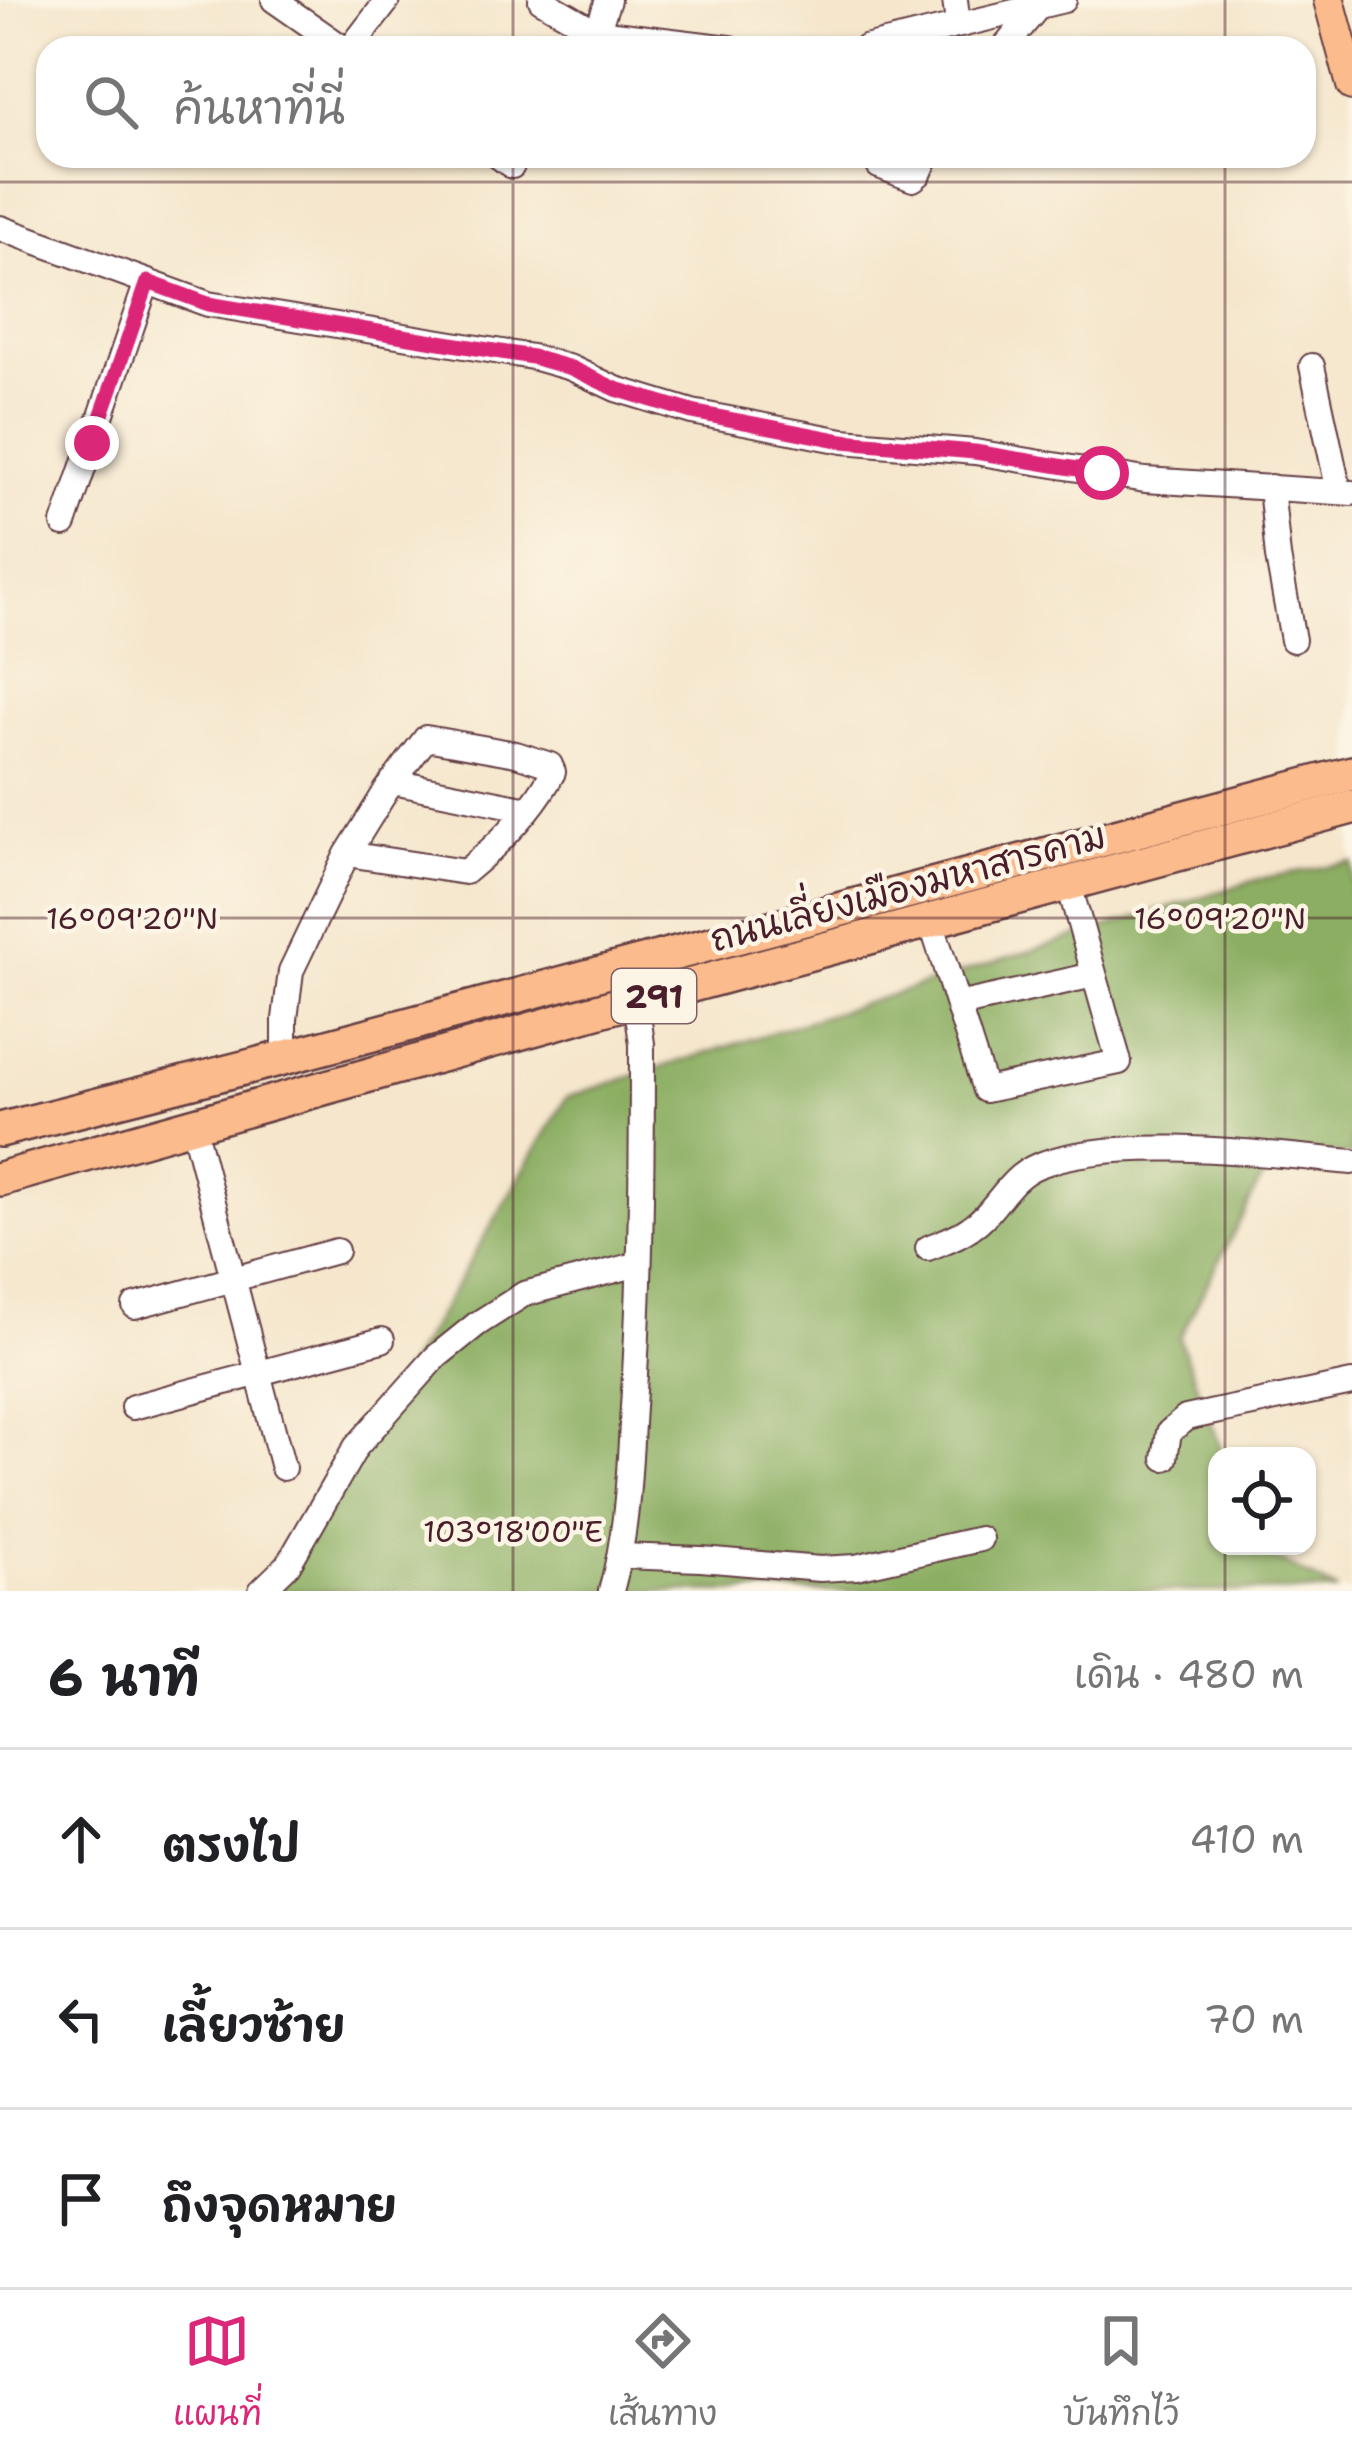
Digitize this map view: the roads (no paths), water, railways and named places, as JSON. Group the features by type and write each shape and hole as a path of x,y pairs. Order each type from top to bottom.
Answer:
{"highway":[{"path":"1352,752 1301,803 1352,818"},
{"name":"ถนนเลี่ยงเมืองมหาสารคาม","path":"0,1179 636,1000 1069,885 1301,803 1352,773"},
{"name":"ถนนเลี่ยงเมืองมหาสารคาม","path":"0,1130 1301,803 1352,807"}],"main road":[{"path":"1329,0 1352,81"}],"street":[{"path":"274,0 329,36"},
{"path":"357,36 388,0"},
{"path":"541,0 597,32 630,36"},
{"path":"597,32 608,0"},
{"path":"896,36 957,12 1038,7 1064,0"},
{"path":"1014,36 1038,7"},
{"path":"885,168 913,178 922,168"},
{"path":"0,227 208,304 532,357 692,412 843,441 975,452 1145,480 1346,492 1312,366"},
{"path":"64,524 148,282"},
{"path":"1271,487 1293,640"},
{"path":"285,1058 291,970 346,854 426,737 516,754 550,765 553,772 543,791 496,846 465,872 346,854"},
{"path":"393,782 528,808"},
{"path":"932,922 985,1090 1119,1062 1069,885"},
{"path":"958,1005 1094,975"},
{"path":"611,1591 627,1506 638,1339 642,1044 636,1000"},
{"path":"193,1126 283,1468"},
{"path":"928,1249 973,1227 1014,1179 1039,1165 1096,1152 1173,1149 1352,1162"},
{"path":"135,1306 336,1251"},
{"path":"261,1591 288,1565 356,1447 436,1357 524,1294 638,1264"},
{"path":"133,1406 382,1340"},
{"path":"1165,1458 1169,1432 1186,1418 1352,1383"},
{"path":"621,1556 820,1569 856,1567 980,1539"}]}
